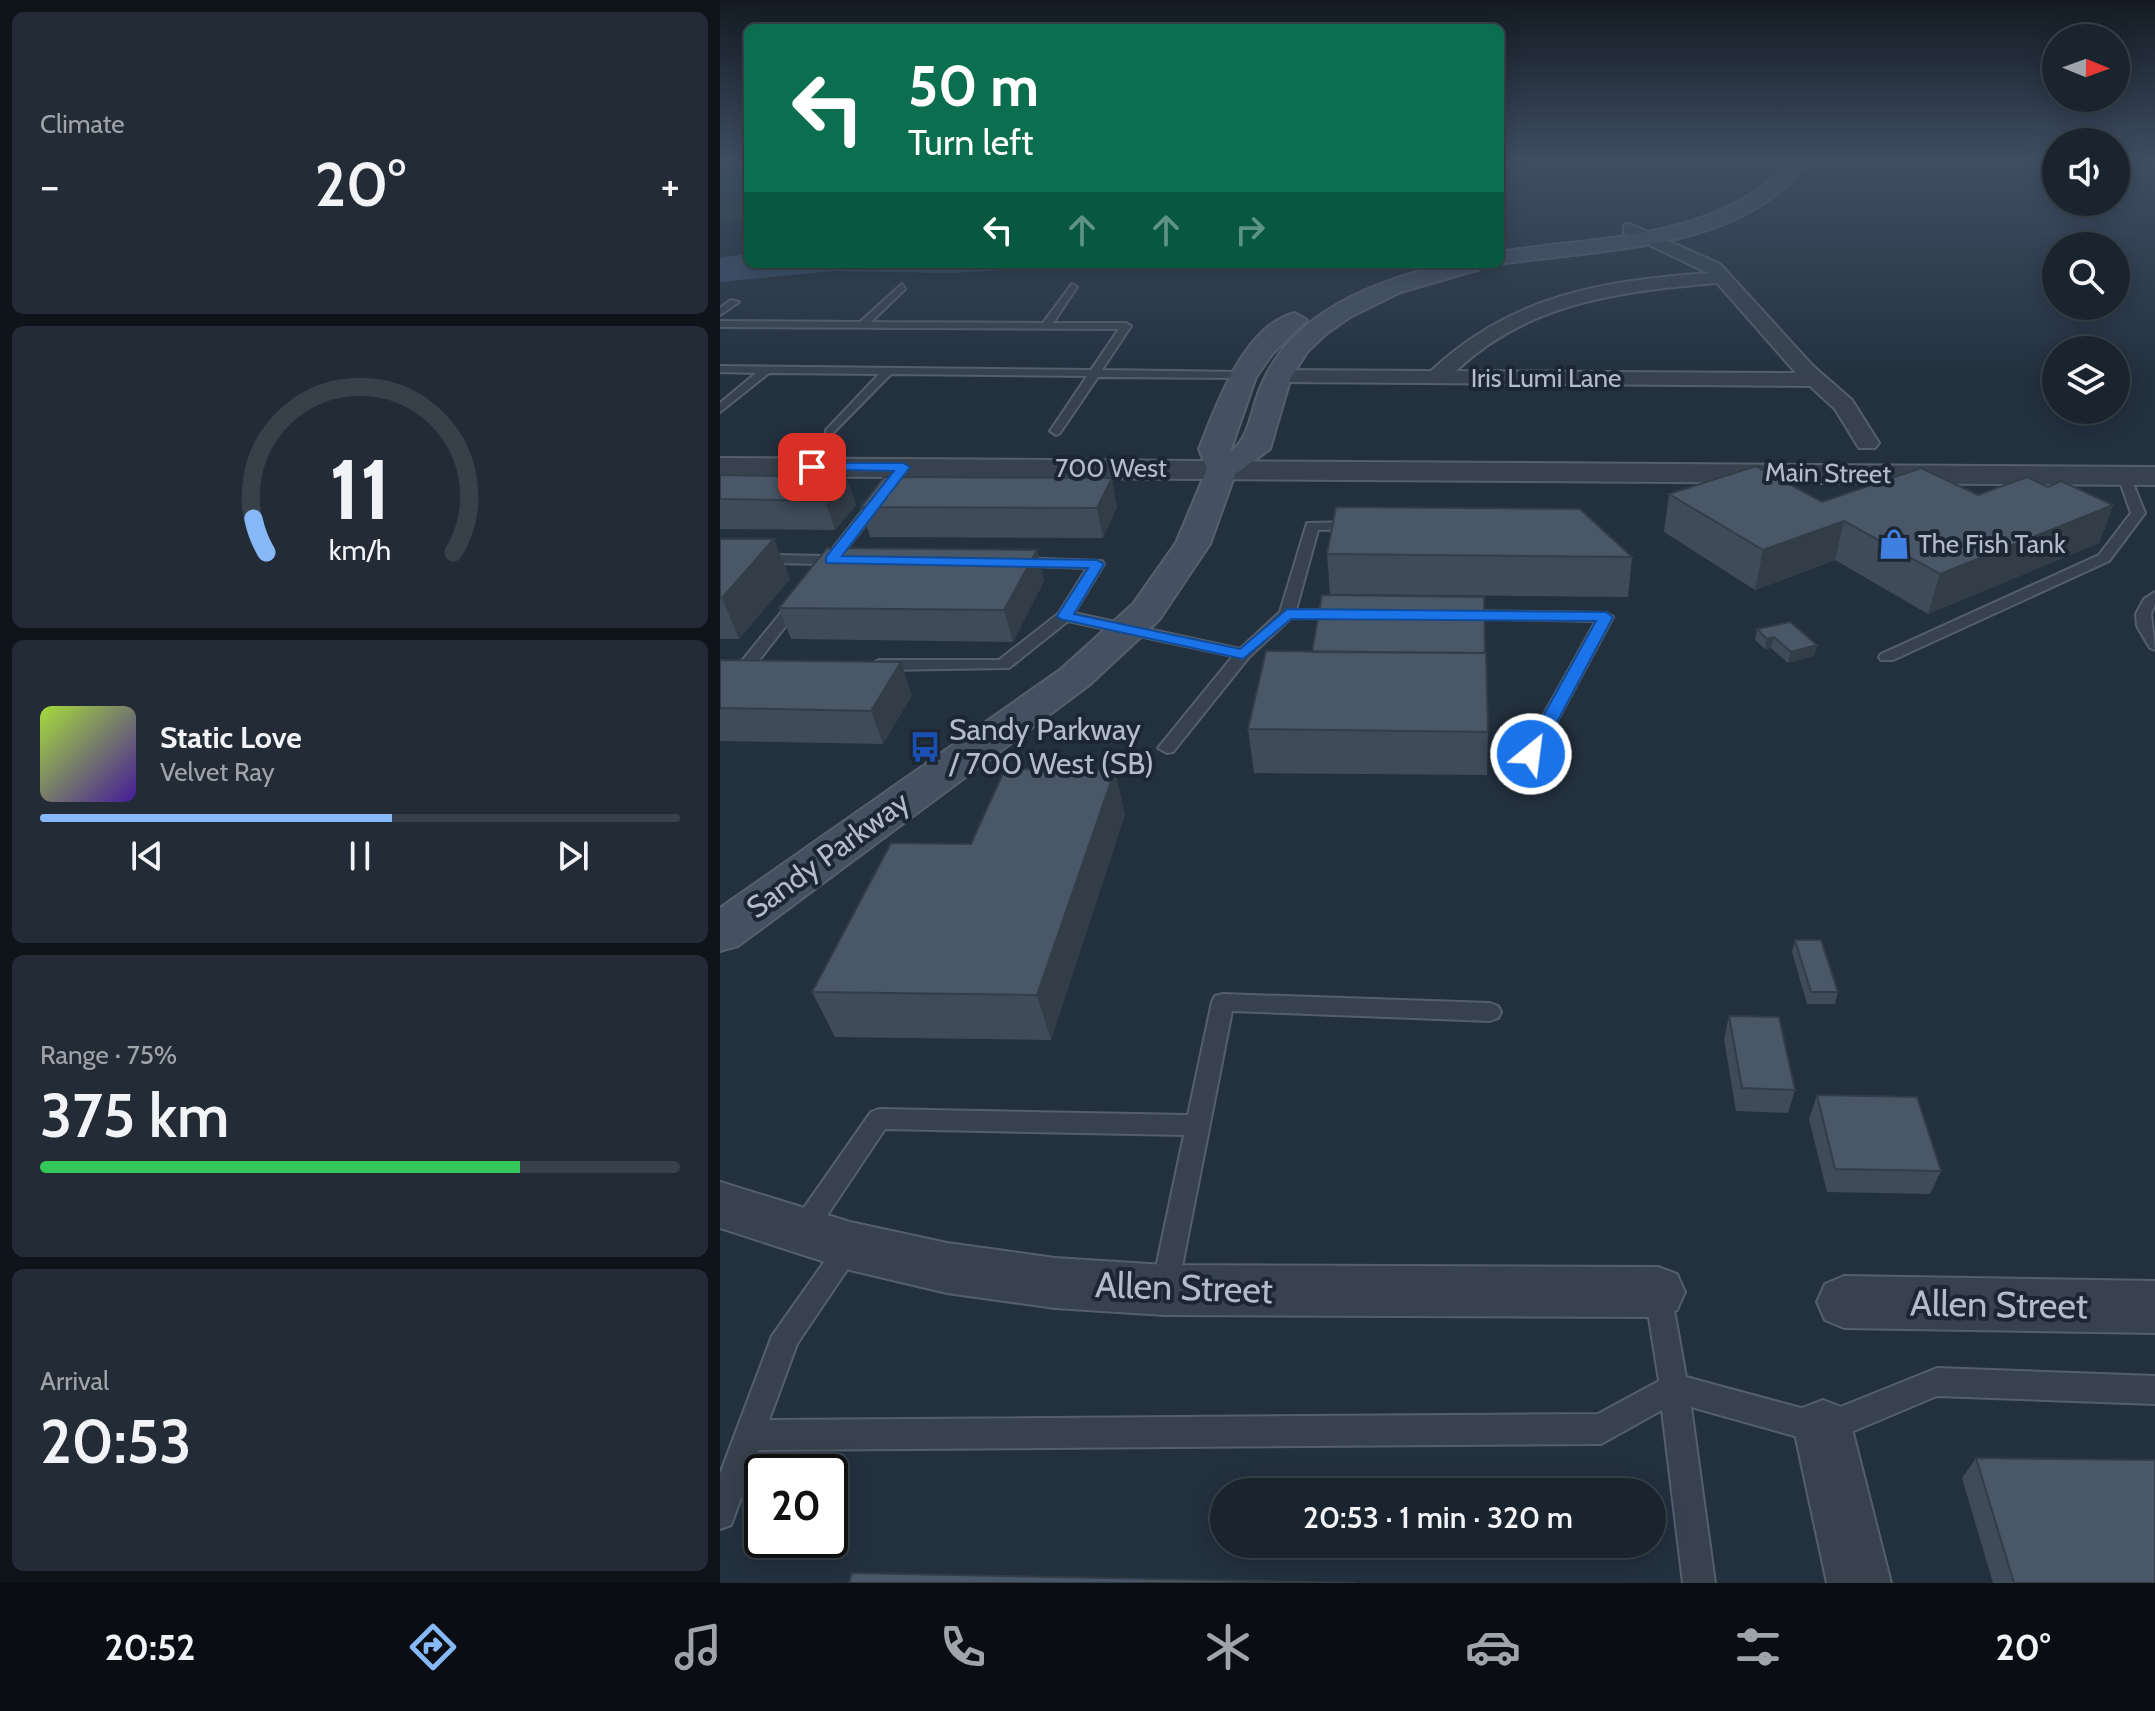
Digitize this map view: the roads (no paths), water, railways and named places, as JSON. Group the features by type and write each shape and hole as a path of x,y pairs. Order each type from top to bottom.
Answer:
{"main road":[{"path":"1504,247 1621,234"},
{"path":"1504,257 1628,234"},
{"path":"1413,268 1363,284 1319,305 1269,342 1241,375 1214,449 1222,469 1255,449 1278,376 1302,344 1348,310 1408,283 1459,268"},
{"name":"Sandy Parkway","path":"720,933 1074,678 1146,612 1193,544 1222,469"}],"street":[{"path":"1642,234 1699,259 1723,277 1814,380 1844,405 1867,443"},
{"path":"1436,378 1485,332 1544,306 1588,294 1723,277"},
{"name":"Iris Lumi Lane","path":"1278,376 1814,380"},
{"name":"700 West","path":"720,467 894,479 1222,469 1501,470"},
{"name":"Main Street","path":"1501,470 2042,484 2155,476"},
{"name":"Allen Street","path":"720,1205 826,1239 947,1268 1055,1283 1165,1290 1658,1292"},
{"name":"Allen Street","path":"1844,1302 2155,1307"},
{"path":"1823,1429 1859,1583"}],"lane":[{"path":"863,324 902,287"},
{"path":"1046,325 1072,287"},
{"path":"720,312 734,302"},
{"path":"720,324 1126,326 1056,431"},
{"path":"720,369 1241,375"},
{"path":"720,409 766,370"},
{"path":"830,432 889,370"},
{"path":"1887,657 2104,558 2118,529 2138,513 2124,476"},
{"path":"748,665 894,479"},
{"path":"1167,748 1243,654 1287,614 1312,526 1372,526"},
{"path":"720,558 862,560"},
{"path":"859,665 1003,665 1065,616 1097,564 1003,562"},
{"path":"2155,596 2142,610 2141,616 2155,645"},
{"path":"1287,614 1351,615"},
{"path":"1446,615 1606,617 1531,754"},
{"path":"1065,616 1243,654"},
{"path":"1165,1290 1223,1002 1490,1012"},
{"path":"720,1514 728,1465 748,1435 826,1239 879,1119 1197,1125"},
{"path":"1658,1292 1674,1388 1699,1583"},
{"path":"748,1435 1601,1429 1674,1388 1823,1429 1937,1382 2155,1390"}],"water":[{"path":"744,254 744,268 1042,268 949,273 835,271 720,282 720,258"}],"place":[{"name":"The Fish Tank","path":"1894,544"},
{"name":"Sandy Parkway / 700 West (SB)","path":"925,747"}]}
